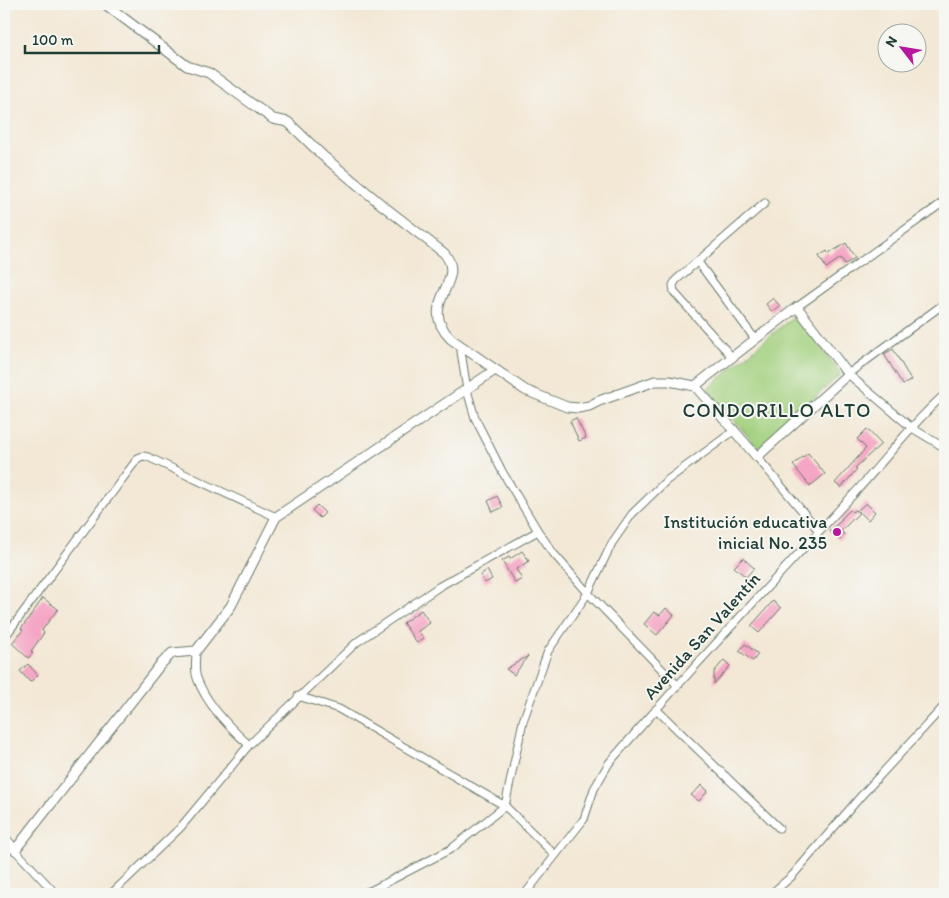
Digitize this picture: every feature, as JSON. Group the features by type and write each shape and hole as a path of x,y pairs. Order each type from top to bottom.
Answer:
{"street":[{"path":"105,4 187,66 209,73 273,119 288,122 330,162 444,253 448,258 451,271 437,310 438,322 443,331 460,345 525,390 567,408 589,406 655,381 670,381 695,386 735,430 819,531"},
{"path":"695,386 797,307 945,201"},
{"path":"732,357 674,292 673,285 676,280 765,203"},
{"path":"698,262 755,339"},
{"path":"758,457 848,374 945,303"},
{"path":"797,307 848,374 912,428 945,448"},
{"path":"460,345 467,390 475,418 503,473 538,531 554,554 588,593 677,685"},
{"path":"249,745 231,728 210,702 196,677 196,651 231,606 276,517 495,370"},
{"name":"Avenida San Valentín","path":"525,894 584,819 594,789 610,763 733,622 945,394"},
{"path":"360,894 372,890 451,849 505,806 523,720 548,652 588,593 612,543 632,514 666,481 735,430"},
{"path":"4,638 138,458 148,457 276,517"},
{"path":"111,894 180,828 249,745 298,696 357,642 440,586 538,531"},
{"path":"15,850 160,665 172,653 196,651"},
{"path":"298,696 339,709 505,806 554,855"},
{"path":"771,894 792,876 861,796 945,704"},
{"path":"656,709 779,828"},
{"path":"4,837 56,894"}],"green space":[{"path":"796,314 841,374 758,448 707,389"}],"building":[{"path":"846,243 855,258 845,264 841,258 826,268 819,256 827,251 828,254"},
{"path":"773,298 780,306 772,312 766,304"},
{"path":"893,349 911,380 903,385 884,354"},
{"path":"576,418 586,438 579,441 570,421"},
{"path":"867,429 881,444 855,468 857,469 841,488 835,483 866,448 857,439"},
{"path":"808,453 825,474 810,486 793,465"},
{"path":"497,496 503,507 493,512 488,501"},
{"path":"866,503 875,512 868,520 858,510"},
{"path":"317,505 325,513 320,518 312,510"},
{"path":"850,510 852,512 855,510 859,513 841,531 844,534 840,540 829,531"},
{"path":"522,551 529,561 516,569 522,579 515,583 502,561 509,557 510,559"},
{"path":"743,558 754,568 746,577 734,567"},
{"path":"487,570 492,579 485,583 480,575"},
{"path":"43,598 58,609 42,630 44,633 31,651 33,653 28,658 12,643 23,630 21,629"},
{"path":"773,601 781,608 759,633 751,626"},
{"path":"666,608 674,615 657,635 644,624 654,612 660,615"},
{"path":"421,610 430,623 418,631 424,638 417,643 403,623"},
{"path":"745,644 758,654 753,661 739,651"},
{"path":"528,656 514,675 506,669"},
{"path":"724,660 730,666 714,684 714,672"},
{"path":"28,664 38,675 30,682 20,671"},
{"path":"702,785 708,791 699,801 691,795"}],"place":[{"name":"Institución educativa inicial No. 235","path":"837,532"}],"district":[{"name":"CONDORILLO ALTO","path":"777,410"}]}
